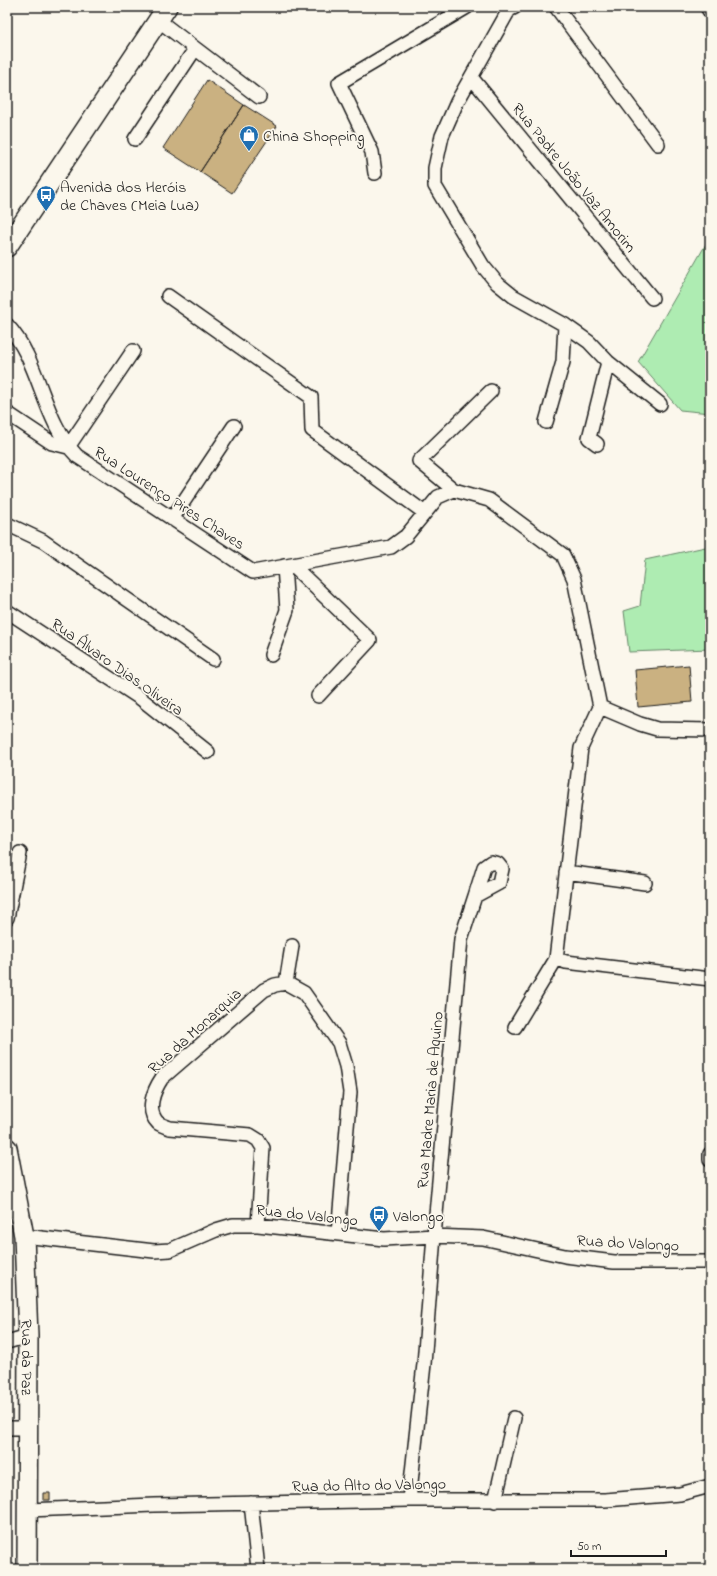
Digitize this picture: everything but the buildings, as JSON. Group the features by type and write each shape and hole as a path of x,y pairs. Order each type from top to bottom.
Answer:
{"main road":[{"path":"8,244 162,14"},
{"name":"Rua da Paz","path":"7,1148 12,1201 24,1236 28,1336 27,1569"}],"street":[{"path":"375,173 372,152 339,83 467,7"},
{"path":"556,7 658,144"},
{"path":"707,7 710,12"},
{"path":"509,8 471,77 442,136 435,168 435,186 483,266 497,283 513,296 565,325 589,342 608,362 660,404"},
{"path":"162,14 195,49 259,97"},
{"path":"134,139 195,49"},
{"name":"Rua Padre João Vaz Amorim","path":"471,77 652,298"},
{"path":"168,296 311,397 312,430 425,513 438,497 454,490"},
{"name":"Rua Lourenço Pires Chaves","path":"7,325 24,347 68,447 77,456 253,572 391,547 406,536 425,513"},
{"path":"546,422 563,362 565,325"},
{"path":"7,413 52,443 68,447 133,351"},
{"path":"597,444 589,438 608,362"},
{"path":"491,391 419,461 454,490 489,500 563,555 574,579 600,707 581,748 556,959 515,1027"},
{"path":"172,519 234,426"},
{"path":"7,524 43,541 213,659"},
{"path":"271,655 288,610 288,566"},
{"path":"288,566 370,640 318,696"},
{"name":"Rua Álvaro Dias Oliveira","path":"7,611 140,698 208,752"},
{"path":"600,707 640,724 657,729 710,730"},
{"path":"7,918 20,853"},
{"path":"566,872 645,883"},
{"name":"Rua Madre Maria de Aquino","path":"409,1500 424,1364 461,939 475,896"},
{"path":"292,946 286,983 304,993 339,1043 346,1066 350,1092 338,1234"},
{"path":"556,959 566,962 710,980"},
{"name":"Rua da Monarquia","path":"258,1225 263,1148 258,1140 250,1135 170,1128 158,1123 152,1113 152,1101 154,1090 162,1078 264,990 275,985 286,983"},
{"name":"Rua do Valongo","path":"24,1236 154,1251 170,1250 216,1230 233,1225 258,1225 384,1239 434,1236 483,1238 565,1256 614,1262 710,1262"},
{"path":"7,1342 28,1336"},
{"path":"495,1501 514,1418"},
{"path":"7,1428 28,1428"},
{"name":"Rua do Alto do Valongo","path":"28,1510 154,1505 409,1500 605,1500 680,1494 710,1486"},
{"path":"251,1503 258,1569"}],"green space":[{"path":"710,237 710,413 680,410 638,362"},
{"path":"710,546 710,649 629,652 624,611 640,606 645,560"}],"place":[{"name":"China Shopping","path":"249,152"},
{"name":"Avenida dos Heróis de Chaves (Meia Lua)","path":"46,212"},
{"name":"Valongo","path":"379,1232"}]}
